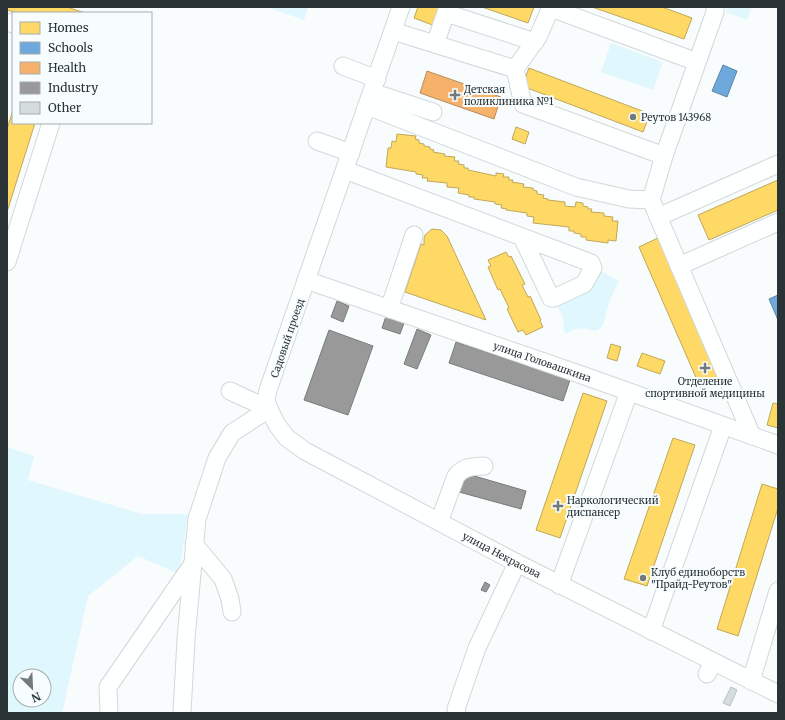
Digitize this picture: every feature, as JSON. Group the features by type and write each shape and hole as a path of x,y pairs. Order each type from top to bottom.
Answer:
{"street":[{"name":"Садовый проезд","path":"269,409 266,400 268,390 402,7"},
{"path":"714,7 715,12 664,156 651,200 752,436"},
{"path":"664,156 523,104 515,69 535,42 551,8 697,62"},
{"path":"435,44 447,10 535,42"},
{"path":"393,31 515,69"},
{"path":"343,66 372,92 576,187 629,199 651,200"},
{"path":"372,92 433,112"},
{"path":"7,262 51,124"},
{"path":"317,141 351,152"},
{"path":"658,217 778,164"},
{"path":"345,170 522,237"},
{"path":"679,266 778,222"},
{"path":"389,309 414,235"},
{"name":"улица Головашкина","path":"306,280 335,294 389,309 778,445"},
{"path":"230,392 269,409"},
{"path":"559,584 629,392"},
{"path":"182,713 185,656 197,519 217,458 232,433 269,409"},
{"name":"улица Некрасова","path":"269,409 277,425 287,438 305,451 517,564 651,631 710,668 751,681 778,694"},
{"path":"651,631 723,426"},
{"path":"440,522 456,476 461,470 472,466 484,466"},
{"path":"194,544 223,579 230,598 232,612"},
{"path":"108,713 108,687 193,564"},
{"path":"457,713 456,709 478,648 517,564"},
{"path":"751,681 773,621 778,591"}],"shaded area":[{"path":"266,7 308,7 304,20"},
{"path":"727,7 752,7 747,20 726,12"},
{"path":"611,43 663,62 653,90 601,72"},
{"path":"601,271 619,281 609,302 603,325 598,330 585,328 573,330 566,334 563,329 564,320 557,305 590,290"},
{"path":"7,447 34,456 28,480 142,514 188,514 179,574 138,556 88,596 62,713 7,713"}],"building: Homes":[{"path":"7,7 67,7 82,12 14,12 7,10"},
{"path":"418,7 441,7 435,26 414,18"},
{"path":"482,7 534,7 528,23"},
{"path":"592,7 662,7 692,18 684,39"},
{"path":"529,68 650,114 643,132 522,86"},
{"path":"12,113 12,124 35,124 7,212 7,129"},
{"path":"516,127 529,132 525,144 512,139"},
{"path":"397,134 416,136 415,139 419,140 419,143 430,147 430,149 434,150 433,152 445,154 444,156 455,157 454,161 459,161 458,164 464,165 464,168 468,168 468,170 496,176 496,173 504,174 503,177 509,177 509,180 513,180 512,182 524,184 523,187 533,188 533,190 537,191 537,194 544,195 543,198 548,200 565,202 565,206 575,207 576,202 583,203 583,206 588,207 588,209 592,209 591,212 604,213 604,216 613,217 612,221 618,221 616,241 608,240 608,243 586,240 586,237 581,237 581,234 574,233 574,231 569,231 569,227 533,223 534,217 527,216 527,213 506,210 507,209 501,208 502,205 495,204 495,202 474,199 474,197 469,197 469,195 458,193 459,188 447,187 447,183 427,181 428,178 422,178 423,175 416,174 416,172 386,167 388,148 391,148 392,141 396,142"},
{"path":"778,180 778,210 709,240 698,215"},
{"path":"432,229 441,230 447,236 486,320 405,292 421,244 424,245 425,235"},
{"path":"660,237 722,380 701,389 639,247"},
{"path":"506,252 509,257 511,256 525,284 522,285 528,297 530,296 543,327 526,335 523,330 518,332 507,309 509,308 500,289 498,290 488,267 491,266 488,260"},
{"path":"611,344 621,347 617,361 607,358"},
{"path":"642,353 665,361 660,374 637,366"},
{"path":"583,393 607,401 560,538 536,530"},
{"path":"773,403 778,404 778,428 767,425"},
{"path":"673,438 695,445 647,586 624,579"},
{"path":"762,484 778,489 778,508 738,636 717,629"}],"building: Schools":[{"path":"723,65 737,71 727,97 712,91"},
{"path":"778,295 778,320 769,299"}],"building: Health":[{"path":"427,71 501,97 494,119 420,93"}],"building: Industry":[{"path":"337,301 349,306 343,322 331,317"},
{"path":"386,316 404,323 400,334 382,328"},
{"path":"417,329 431,335 417,369 404,364"},
{"path":"329,330 373,346 348,415 304,400"},
{"path":"456,342 570,380 563,401 449,363"},
{"path":"464,473 526,491 521,509 459,492"},
{"path":"485,582 490,585 486,592 481,590"}],"building: Other":[{"path":"731,687 737,690 730,706 723,703"}],"place":[{"name":"Детская поликлиника №1","path":"455,95"},
{"name":"Реутов 143968","path":"633,117"},
{"name":"Отделение спортивной медицины","path":"705,368"},
{"name":"Наркологический диспансер","path":"558,506"},
{"name":"Клуб единоборств \"Прайд-Реутов\"","path":"643,578"}]}
